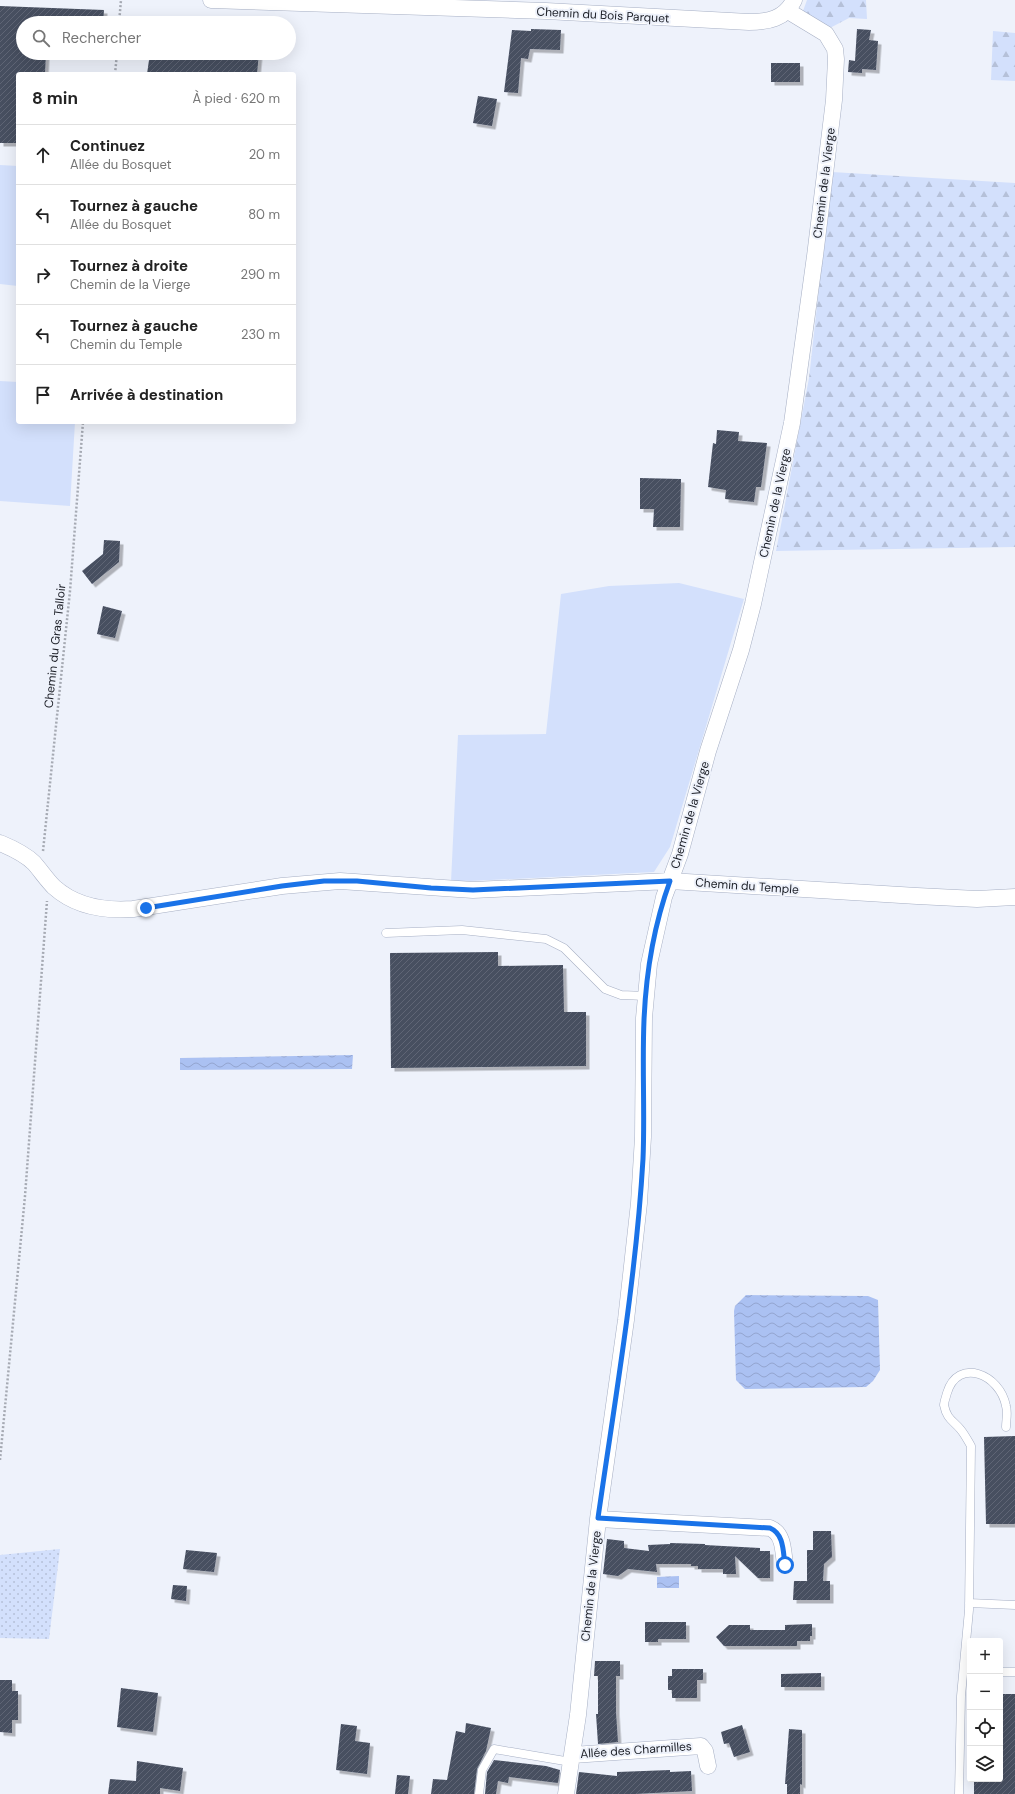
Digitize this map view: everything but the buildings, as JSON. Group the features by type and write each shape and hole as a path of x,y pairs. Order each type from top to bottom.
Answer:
{"street":[{"name":"Chemin du Bois Parquet","path":"210,0 546,11 742,22 772,20 791,6"},
{"name":"Chemin de la Vierge","path":"566,1794 572,1758 598,1518 626,1320 641,1180 644,1130 644,1018 652,952 661,910 680,854 708,751 747,629 791,429 807,318 837,69 835,49 826,34 791,6"},
{"name":"Chemin du Temple","path":"0,843 17,851 33,862 63,894 81,903 102,908 123,910 324,881 357,881 431,888 473,890 670,881 925,897 1015,897"},
{"path":"598,1518 770,1528 776,1531 781,1538 785,1565"},
{"name":"Allée des Charmilles","path":"572,1758 700,1746 705,1751 708,1766"}],"lane":[{"path":"386,933 468,930 546,939 564,948 605,988 621,994 646,996"},
{"path":"968,1638 971,1446 960,1429 950,1421 944,1404 949,1388 959,1376 976,1372 986,1376 999,1388 1006,1406 1006,1428"},
{"path":"969,1603 1015,1605"},
{"path":"1003,1672 1015,1672"},
{"path":"959,1794 967,1673"},
{"path":"479,1794 482,1770 494,1749 572,1758"}],"path":[{"path":"120,16 121,0"},
{"path":"115,72 116,60"},
{"name":"Chemin du Gras Talloir","path":"0,1460 25,1196 45,876 83,424"}],"green space":[{"path":"807,0 866,0 867,19 849,18 828,29 803,11"},
{"path":"993,31 1015,33 1015,81 991,80"},
{"path":"0,165 16,166 16,286 0,284"},
{"path":"832,172 1015,183 1015,547 776,551 809,378"},
{"path":"0,381 16,382 16,424 75,424 70,506 0,501"},
{"path":"679,583 744,599 670,847 654,872 451,882 458,735 546,734 561,594 609,586"},
{"path":"60,1549 49,1639 0,1638 0,1555"}],"water":[{"path":"353,1055 352,1069 180,1070 180,1058"},
{"path":"746,1295 868,1296 878,1300 880,1370 873,1381 866,1387 745,1389 736,1380 734,1311 735,1306"},
{"path":"679,1576 679,1588 657,1588 657,1577"}],"route":[{"path":"146,908 282,886 324,881 357,881 431,888 473,890 670,881 664,897 649,964 647,980 643,1043 643,1159 626,1320 598,1518 770,1528 776,1531 781,1538 785,1565"}]}
